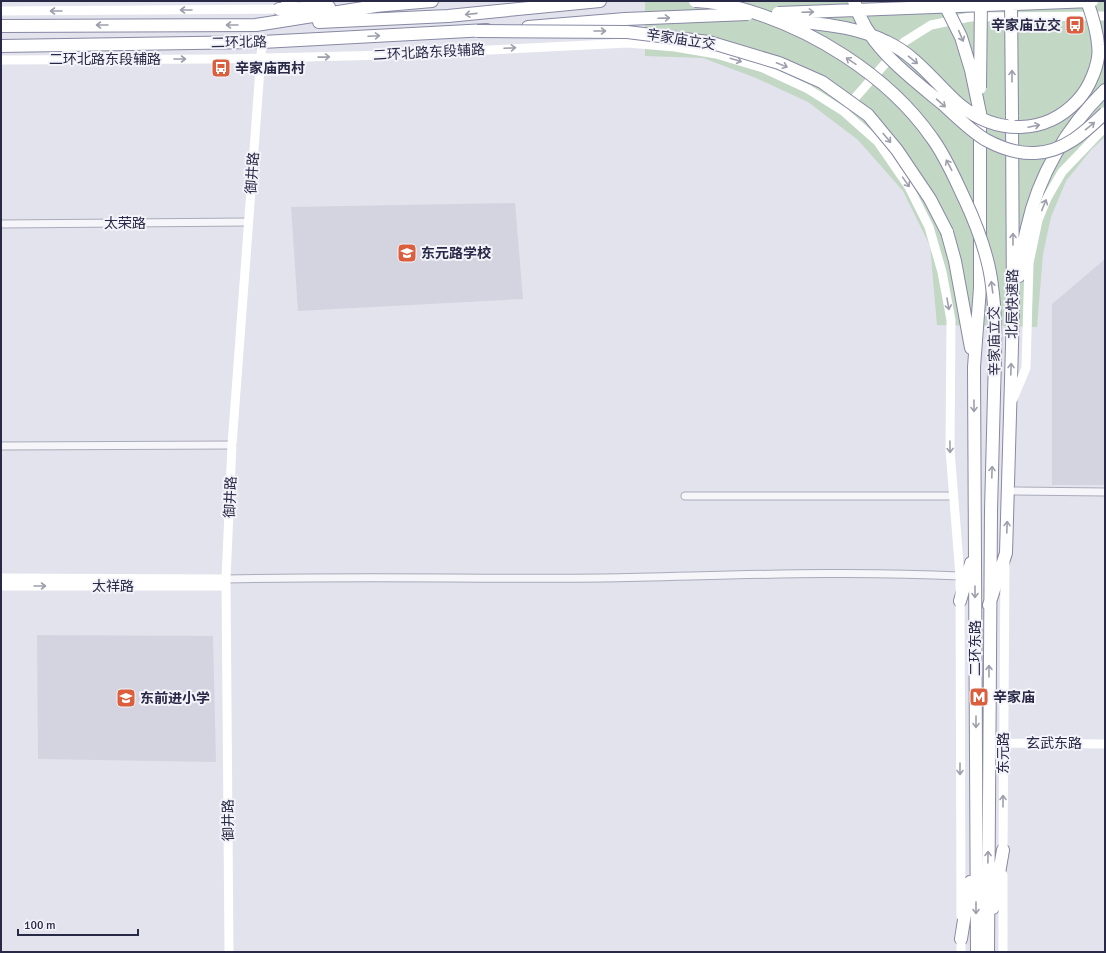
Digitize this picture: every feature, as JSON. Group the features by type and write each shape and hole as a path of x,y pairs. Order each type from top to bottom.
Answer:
{"highway":[{"path":"278,5 382,5 432,1"},
{"name":"二环北路","path":"1,26 256,25 448,16 600,1"},
{"name":"辛家庙立交","path":"695,1 734,6 772,19 805,34 841,54 878,79 912,113 933,138 949,165 976,226 992,286 995,348 989,605 988,947"},
{"path":"854,1 858,14 866,29 897,65 985,139 1001,147 1019,152 1036,153 1052,150 1069,143 1105,113"},
{"path":"944,1 962,37 980,113"},
{"path":"974,367 980,288 981,1"},
{"name":"北辰快速路","path":"989,605 1006,553 1013,311 1011,1"},
{"path":"744,14 841,26 870,34 889,42 906,54 931,75 971,113 994,123 1020,128 1038,126 1066,113 1083,95 1094,73 1099,47 1087,1"},
{"name":"辛家庙立交","path":"477,31 625,19 1092,1"},
{"name":"二环北路","path":"256,25 382,5"},
{"name":"二环北路","path":"1,46 262,42 477,31"},
{"name":"辛家庙立交","path":"477,31 627,32 709,42 779,63 822,82 868,115 897,150 926,193 947,232 955,261 974,367"},
{"path":"1013,311 1027,227 1040,186 1063,139 1105,90"},
{"name":"二环东路","path":"974,367 977,952"},
{"path":"960,601 975,550"},
{"path":"961,939 976,847"},
{"path":"988,947 1003,850"}],"main road":[{"path":"1,12 278,5 293,1"},
{"path":"961,1 962,18"},
{"path":"843,111 904,42 931,24 962,18 1105,16"},
{"name":"御井路","path":"229,952 226,583 232,445 262,42"},
{"name":"二环北路东段辅路","path":"1,60 260,58 389,55 628,43 675,47 716,54 763,68 808,89 843,111 878,142 909,187 929,228 942,272 950,320 950,450 960,576"},
{"path":"1010,406 1026,368 1029,263 1038,220 1047,198 1062,172 1105,127"},
{"name":"东元路","path":"1003,952 1003,743 1006,553"},
{"path":"960,576 961,952"},
{"name":"太祥路","path":"1,578 226,583"},
{"name":"太祥路","path":"1,586 226,583"},
{"name":"玄武东路","path":"1003,743 1105,744"}],"street":[{"name":"太荣路","path":"1,224 248,222"},
{"path":"1,446 232,445"},
{"path":"1008,491 1105,492"},
{"path":"685,496 953,496"},
{"path":"226,583 324,577 566,578 869,575 960,576"}],"shaded area":[{"name":"东元路学校","path":"515,203 523,299 298,311 291,207"},
{"path":"1105,259 1105,485 1052,485 1052,304"},
{"name":"东前进小学","path":"37,635 213,636 216,762 38,759"}],"green space":[{"path":"645,1 1105,1 1105,137 1091,150 1066,181 1051,217 1043,254 1037,327 937,325 930,246 903,191 858,140 808,102 756,78 703,58 645,56"}],"place":[{"name":"辛家庙立交","path":"1075,25"},
{"name":"辛家庙西村","path":"221,68"},
{"name":"东元路学校","path":"407,253"},
{"name":"辛家庙","path":"979,697"},
{"name":"东前进小学","path":"126,698"}]}
